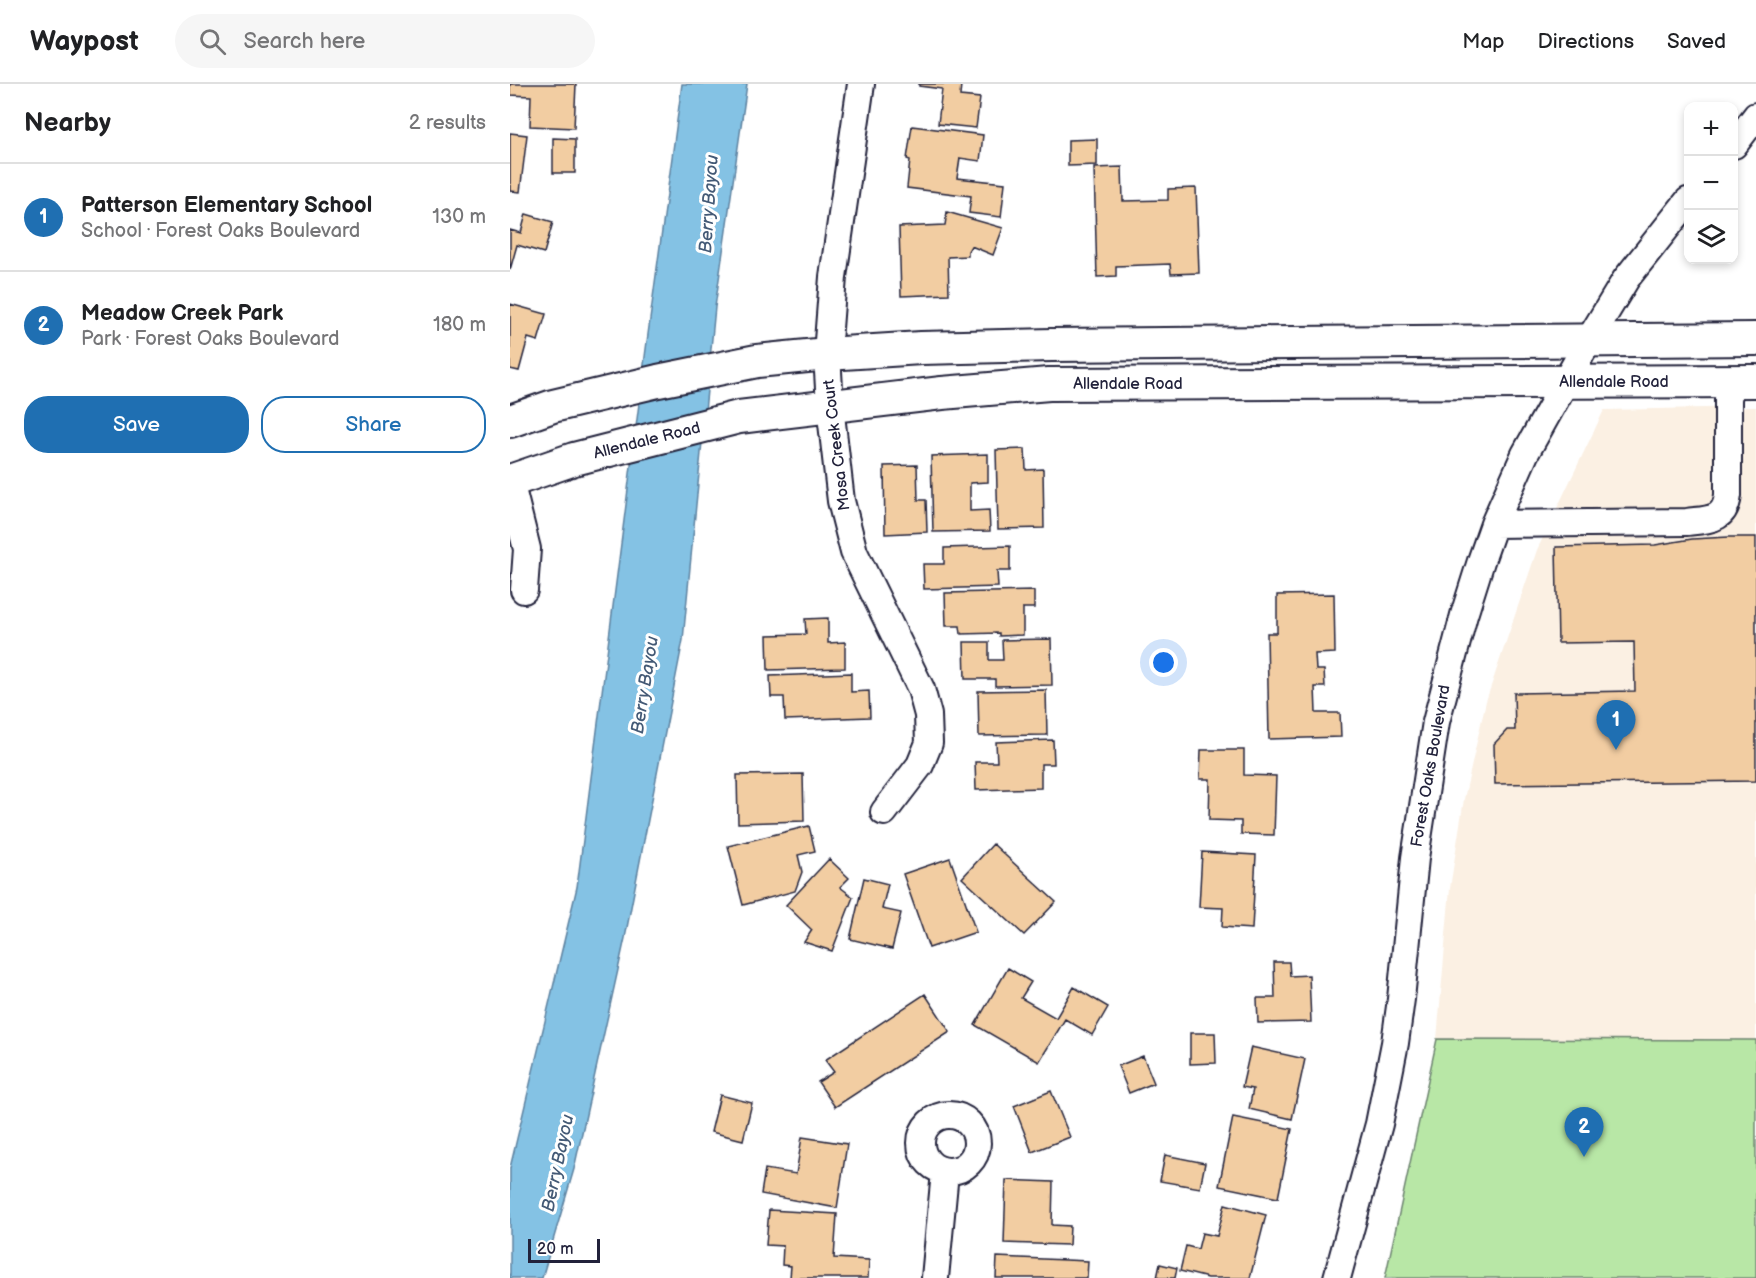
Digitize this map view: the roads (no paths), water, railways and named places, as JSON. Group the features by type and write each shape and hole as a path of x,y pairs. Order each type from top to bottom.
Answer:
{"main road":[{"path":"510,421 553,406 658,381 757,361 827,354 921,348 1053,345 1756,339"},
{"path":"1049,384 1053,345"},
{"name":"Allendale Road","path":"510,481 574,459 739,417 942,393 1049,384 1743,381"}],"street":[{"name":"Mosa Creek Court","path":"861,84 833,277 827,354 830,406 842,501 854,552 921,689 928,716 929,743 920,765 884,812"},
{"path":"1738,140 1756,116"},
{"name":"Forest Oaks Boulevard","path":"1337,1278 1379,1124 1395,1043 1415,858 1436,722 1464,615 1494,524 1525,454 1588,340 1626,279 1684,207"},
{"path":"1494,524 1687,522 1722,514 1727,507 1728,495 1728,399 1743,381"},
{"path":"510,481 527,549 524,590"},
{"path":"935,1278 945,1172"}],"water":[{"name":"Berry Bayou","path":"682,84 747,84 715,307 683,640 625,938 574,1169 542,1278 510,1278 510,1168 577,887"}],"place":[{"name":"Patterson Elementary School","path":"1616,750"},
{"name":"Meadow Creek Park","path":"1584,1157"}]}
